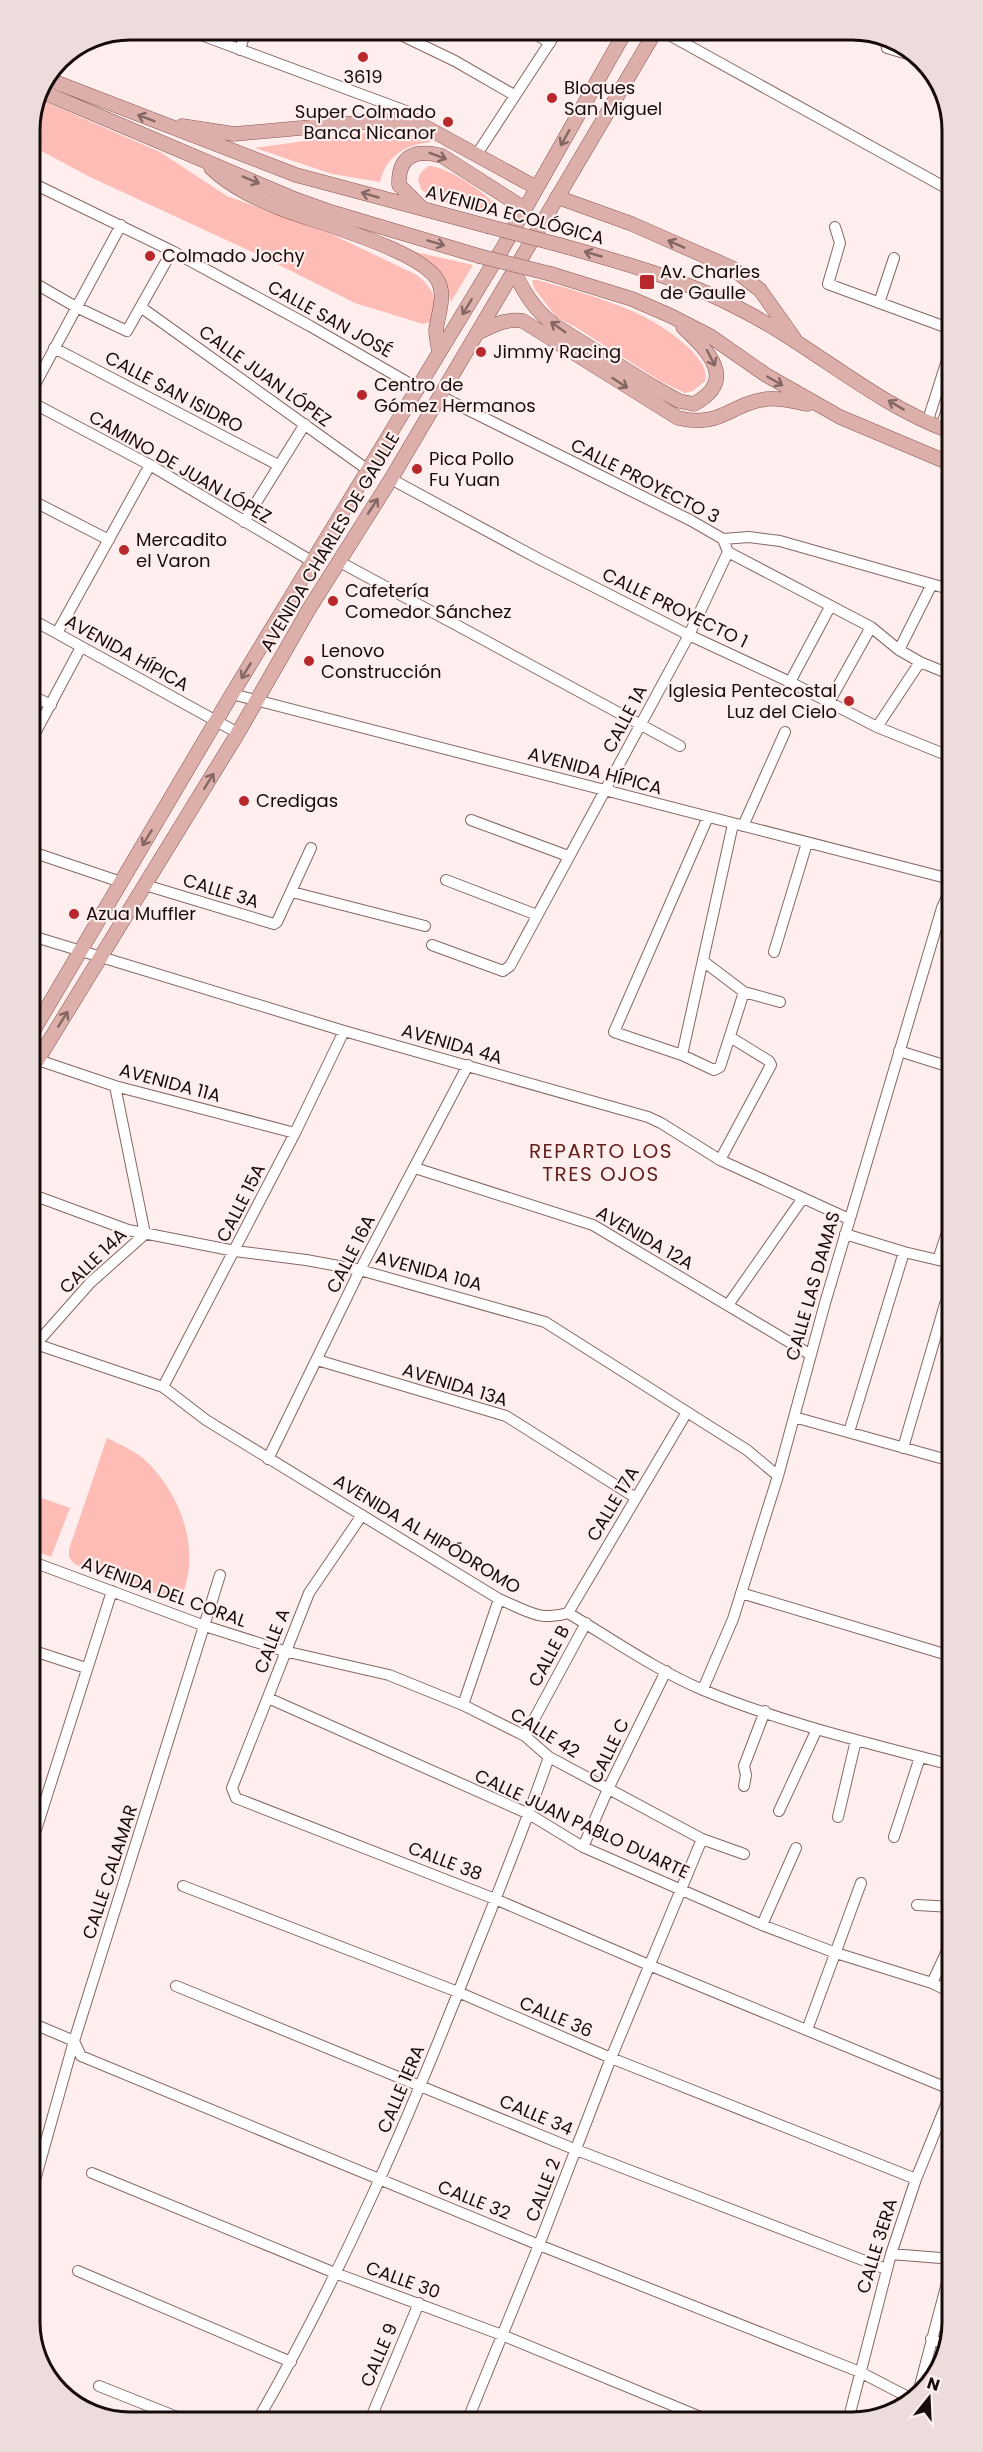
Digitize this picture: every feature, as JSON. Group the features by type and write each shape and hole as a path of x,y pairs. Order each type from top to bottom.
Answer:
{"main road":[{"name":"AVENIDA CHARLES DE GAULLE","path":"41,1019 232,694 419,389 620,41"},
{"name":"AVENIDA CHARLES DE GAULLE","path":"41,1055 238,733 338,561 391,479 650,41"},
{"name":"AVENIDA ECOLÓGICA","path":"55,82 296,175 652,271 741,309 927,423 942,429"},
{"path":"49,95 292,198 331,212 632,299 710,336 766,375 840,417 942,460"},
{"path":"167,126 188,126 234,134 367,122 391,121 422,125 537,188"},
{"path":"425,211 405,194 399,185 398,173 405,160 416,153 427,152 442,156 525,209"},
{"path":"201,159 220,177 244,192 279,208 408,255 428,268 438,280 441,291 436,333 439,352"},
{"path":"557,197 632,224 732,268 760,290 799,344"},
{"path":"514,272 528,300 540,314 555,325 652,386 679,401 694,404 712,392 717,377 715,364 706,349 671,316"},
{"path":"477,333 504,321 513,319 523,321 678,418 692,421 715,419 768,398 820,406"}],"street":[{"path":"215,40 406,111 422,125"},
{"path":"240,50 243,40"},
{"path":"412,40 514,95"},
{"path":"477,154 550,43 546,41"},
{"path":"680,41 942,186"},
{"name":"CALLE SAN JOSÉ","path":"41,187 172,251 310,326 419,389"},
{"path":"41,373 121,225"},
{"path":"835,227 840,243 828,284 942,326"},
{"path":"41,288 127,331 172,251"},
{"path":"879,303 894,258"},
{"name":"CALLE JUAN LÓPEZ","path":"142,308 368,470"},
{"name":"CALLE SAN ISIDRO","path":"54,348 278,465"},
{"path":"927,423 942,376"},
{"name":"CALLE PROYECTO 3","path":"440,396 690,520 723,539 749,537 780,541 942,587"},
{"name":"CAMINO DE JUAN LÓPEZ","path":"41,407 150,465 313,562"},
{"path":"244,522 305,424"},
{"path":"57,633 150,465"},
{"name":"CALLE PROYECTO 1","path":"391,479 537,558 689,635 790,682 828,704 876,727 942,753"},
{"path":"41,505 109,540"},
{"path":"723,539 728,552 870,627 899,650 942,671"},
{"name":"CALLE 1A","path":"432,945 503,970 510,966 689,635 728,552"},
{"path":"338,561 680,746"},
{"path":"899,650 932,584"},
{"path":"790,682 830,607"},
{"name":"AVENIDA HÍPICA","path":"41,624 238,733"},
{"path":"828,704 870,627"},
{"path":"41,723 81,647"},
{"path":"876,727 920,662"},
{"name":"AVENIDA HÍPICA","path":"232,694 942,877"},
{"path":"41,700 51,705"},
{"path":"682,1055 703,961 738,825 785,732"},
{"path":"708,818 614,1032 682,1055 714,1070 720,1067 744,992"},
{"path":"471,820 568,856"},
{"path":"774,952 807,843"},
{"name":"CALLE 3A","path":"145,885 274,924 278,922 311,848"},
{"path":"41,855 121,882"},
{"path":"446,880 537,915"},
{"path":"292,892 424,926"},
{"name":"CALLE LAS DAMAS","path":"702,1689 733,1619 778,1476 849,1219 942,908"},
{"name":"AVENIDA 4A","path":"41,939 344,1031 648,1117 720,1160 849,1219"},
{"path":"703,961 744,992 780,1002"},
{"name":"CALLE 15A","path":"162,1387 295,1133 344,1031"},
{"path":"720,1160 771,1065 769,1061 730,1037"},
{"path":"899,1051 942,1064"},
{"name":"CALLE 16A","path":"268,1459 360,1270 468,1065"},
{"name":"AVENIDA 11A","path":"41,1066 295,1133"},
{"name":"CALLE 14A","path":"40,1336 90,1283 145,1234 115,1086"},
{"name":"AVENIDA 12A","path":"415,1168 594,1225 811,1355"},
{"name":"AVENIDA 10A","path":"41,1197 128,1230 234,1251 306,1260 360,1270 488,1304 545,1322 747,1450 778,1476"},
{"path":"728,1305 803,1198"},
{"path":"845,1234 942,1261"},
{"path":"938,1260 942,1248"},
{"path":"849,1432 904,1252"},
{"path":"903,1448 942,1314"},
{"name":"AVENIDA AL HIPÓDROMO","path":"40,1345 162,1387 206,1420 268,1459 500,1599 539,1616 552,1618 568,1613"},
{"name":"AVENIDA 13A","path":"317,1360 506,1416 636,1497"},
{"name":"CALLE 17A","path":"568,1613 687,1412"},
{"path":"794,1417 942,1459"},
{"name":"CALLE A","path":"232,1788 284,1651 309,1593 362,1515"},
{"name":"AVENIDA DEL CORAL","path":"40,1565 205,1626 284,1651"},
{"name":"CALLE CALAMAR","path":"40,2162 74,2041 220,1575"},
{"path":"40,1816 112,1591"},
{"path":"741,1593 942,1653"},
{"path":"463,1706 500,1599"},
{"path":"568,1613 666,1671 702,1689 818,1730 942,1762"},
{"name":"CALLE B","path":"525,1736 586,1623"},
{"name":"CALLE 42","path":"284,1651 388,1675 463,1706 525,1736 549,1757 702,1839 744,1854"},
{"path":"40,1653 86,1668"},
{"name":"CALLE C","path":"584,1847 608,1789 666,1671"},
{"name":"CALLE JUAN PABLO DUARTE","path":"268,1698 529,1814 584,1847 762,1925 836,1953 942,1988"},
{"path":"744,1785 746,1775 744,1766 765,1711"},
{"path":"779,1811 818,1730"},
{"path":"838,1816 856,1740"},
{"name":"CALLE 1ERA","path":"262,2411 291,2362 380,2180 459,1992 549,1757"},
{"path":"894,1837 920,1757"},
{"name":"CALLE 38","path":"232,1788 236,1798 495,1899 942,2086"},
{"name":"CALLE 2","path":"471,2411 611,2058 702,1839"},
{"path":"762,1925 796,1848"},
{"path":"807,2030 861,1883"},
{"name":"CALLE 36","path":"183,1886 459,1992 611,2058 916,2179"},
{"path":"917,1905 942,1906"},
{"path":"932,1983 942,1962"},
{"name":"CALLE 34","path":"176,1986 576,2150 886,2269"},
{"name":"CALLE 32","path":"40,2027 74,2041 81,2055 539,2245 860,2372 899,2392"},
{"name":"CALLE 3ERA","path":"850,2412 886,2269 916,2179 942,2115"},
{"name":"CALLE 30","path":"92,2173 335,2273 502,2335 688,2412"},
{"path":"891,2254 942,2258"},
{"path":"78,2271 291,2362"},
{"path":"924,2368 942,2299"},
{"name":"CALLE 9","path":"374,2411 419,2303"},
{"path":"931,2339 940,2342"},
{"path":"99,2386 162,2411"}],"shaded area":[{"path":"46,102 160,152 227,196 331,234 415,274 426,283 433,295 434,315 431,322 423,324 355,303 263,257 90,177 41,151 41,125"},
{"path":"368,132 427,136 431,142 413,146 398,153 387,165 380,182 332,174 255,148"},
{"path":"429,166 447,171 476,188 499,208 496,216 432,199 421,189 418,179 422,171"},
{"path":"389,246 473,265 451,302 442,278 430,265"},
{"path":"532,280 597,298 632,311 653,322 679,339 700,360 705,371 705,381 693,391 685,393 660,381 556,317 534,288"},
{"path":"107,1438 143,1458 167,1486 175,1500 189,1544 188,1575 180,1602 74,1564 69,1557 69,1549"},
{"path":"42,1498 70,1508 51,1557 40,1553"}],"place":[{"name":"3619","path":"363,57"},
{"name":"Bloques San Miguel","path":"552,98"},
{"name":"Super Colmado Banca Nicanor","path":"448,122"},
{"name":"Colmado Jochy","path":"150,256"},
{"name":"Av. Charles de Gaulle","path":"647,282"},
{"name":"Jimmy Racing","path":"481,352"},
{"name":"Centro de Gómez Hermanos","path":"362,395"},
{"name":"Pica Pollo Fu Yuan","path":"417,469"},
{"name":"Mercadito el Varon","path":"124,550"},
{"name":"Cafetería Comedor Sánchez","path":"333,601"},
{"name":"Lenovo Construcción","path":"309,661"},
{"name":"Iglesia Pentecostal Luz del Cielo","path":"849,701"},
{"name":"Credigas","path":"244,801"},
{"name":"Azua Muffler","path":"74,914"}],"district":[{"name":"REPARTO LOS TRES OJOS","path":"601,1162"}]}
